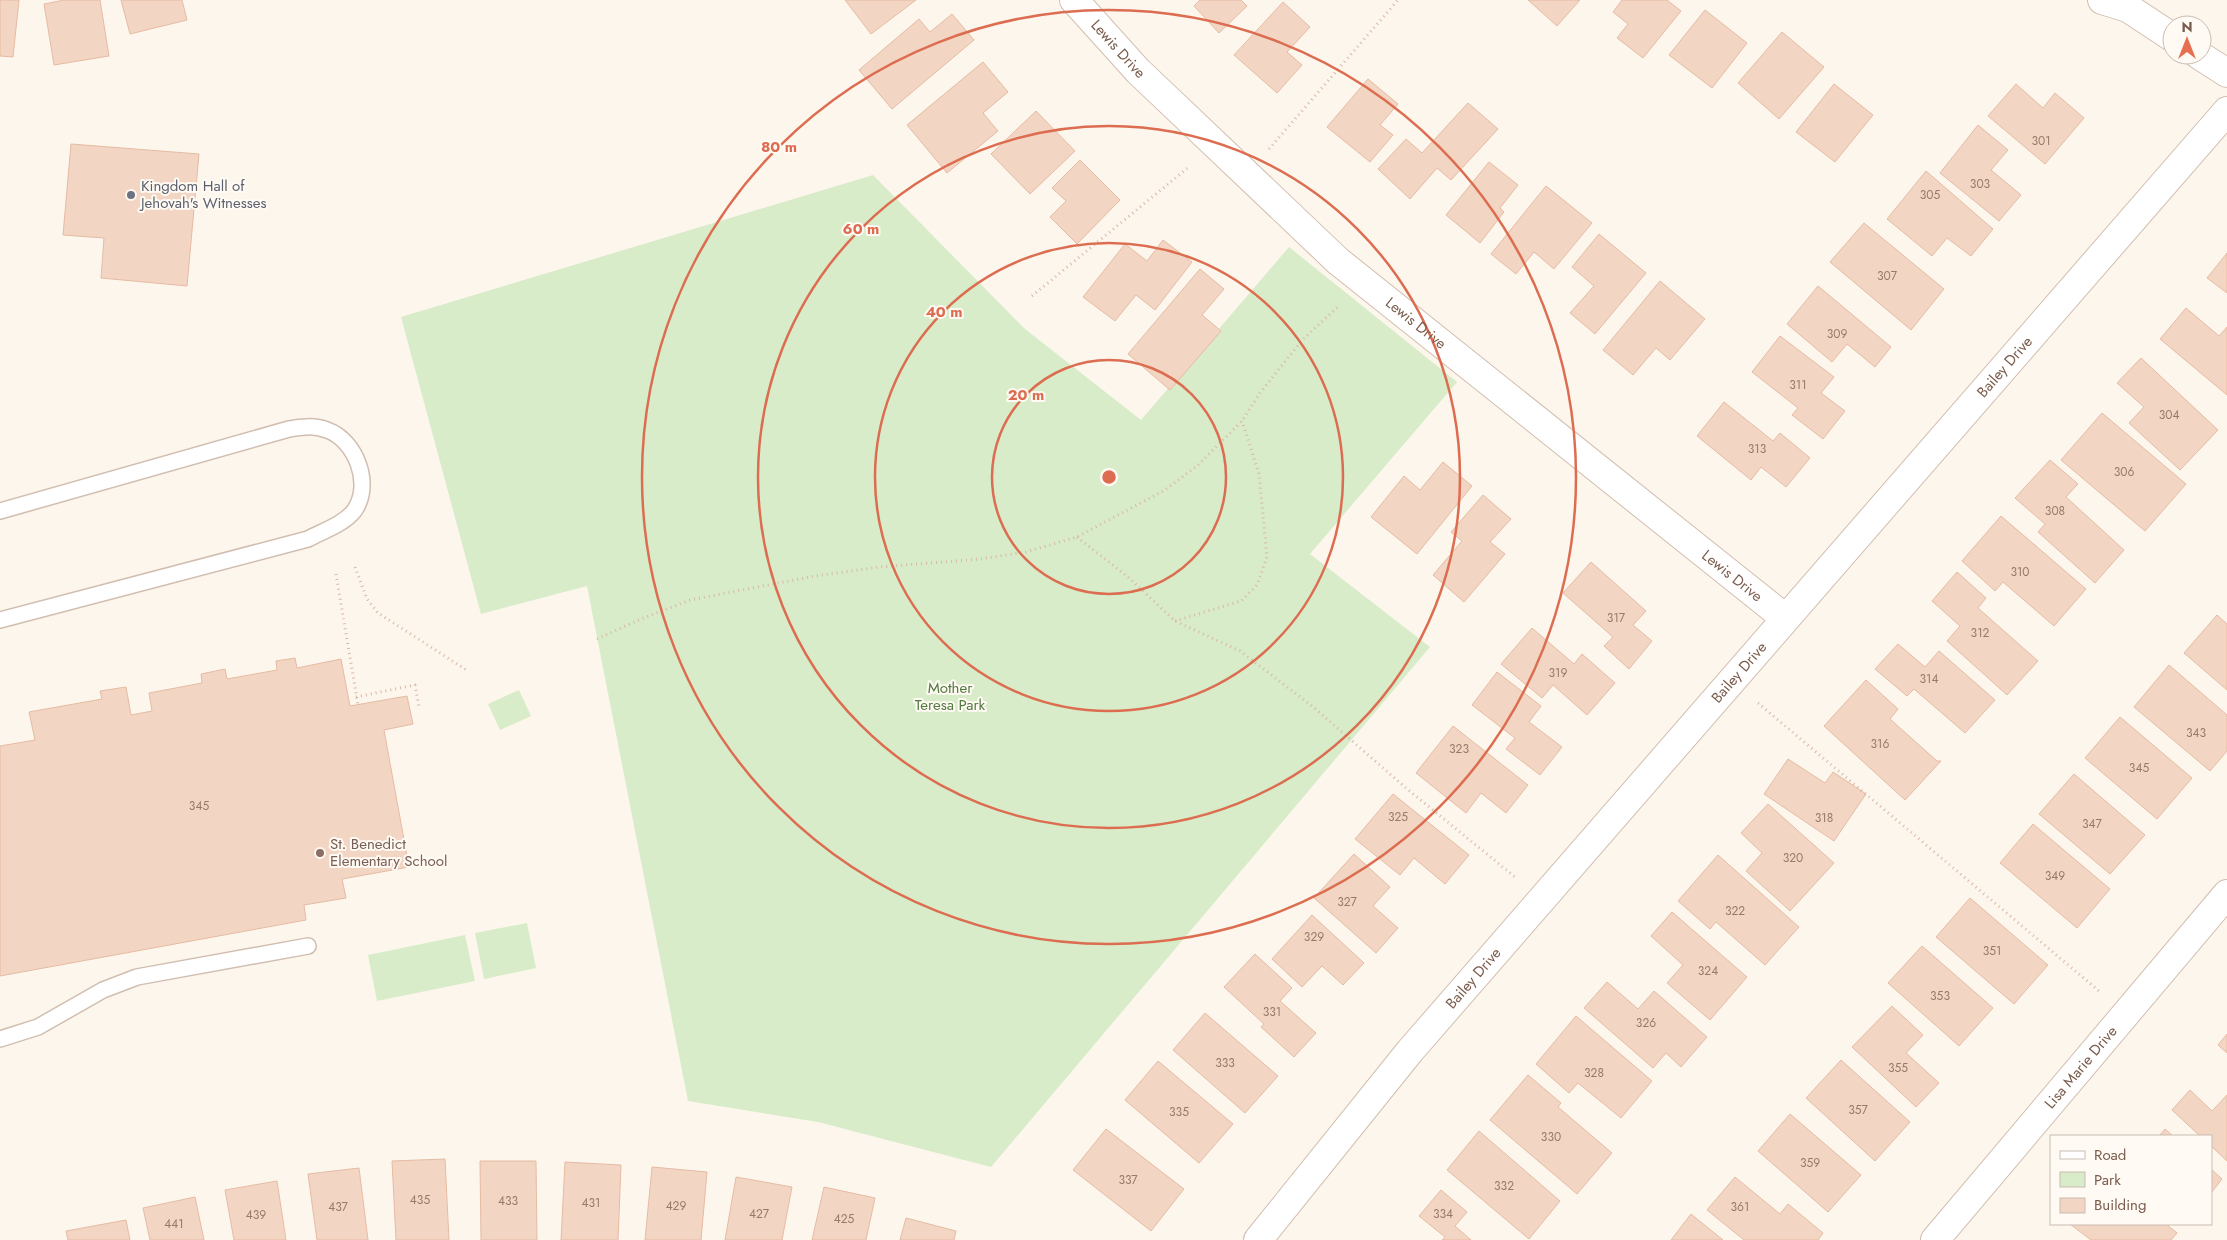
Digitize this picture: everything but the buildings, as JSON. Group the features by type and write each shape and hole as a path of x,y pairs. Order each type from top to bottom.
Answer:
{"street":[{"name":"Lewis Drive","path":"1074,0 1138,71 1338,261 1785,618"},
{"path":"2102,0 2128,8 2162,30"},
{"path":"2212,63 2227,73"},
{"name":"Bailey Drive","path":"1258,1240 1410,1051 2227,111"},
{"name":"Lisa Marie Drive","path":"1935,1240 2227,894"}],"lane":[{"path":"0,512 289,429 312,426 329,430 345,441 355,456 360,472 360,500 353,512 338,524 308,539 0,620"},
{"path":"0,1039 38,1027 103,990 137,977 308,946"}],"path":[{"path":"1247,174 1398,0"},
{"path":"1032,296 1216,145"},
{"path":"598,639 641,618 690,600 815,576 880,567 980,559 1026,552 1077,537 1165,490 1197,466 1242,421 1260,393 1303,340 1338,307 1356,274"},
{"path":"1175,620 1241,601 1257,585 1267,557 1259,474 1242,421"},
{"path":"1077,537 1128,577 1175,620 1240,651 1312,706 1406,788 1542,899"},
{"path":"355,567 367,599 378,613 468,671"},
{"path":"336,574 358,705"},
{"path":"1731,680 2126,1014"},
{"path":"356,697 415,685 419,708"}],"green space":[{"name":"Mother Teresa Park","path":"873,175 1025,329 1141,420 1289,247 1457,382 1310,554 1430,647 991,1167 818,1122 688,1101 587,586 481,614 401,317"},
{"path":"519,690 531,716 500,730 488,704"},
{"path":"527,923 536,968 484,979 475,933"},
{"path":"465,935 475,981 377,1001 368,955"}],"place":[{"name":"Kingdom Hall of Jehovah's Witnesses","path":"131,195"},
{"name":"St. Benedict Elementary School","path":"320,853"}]}
